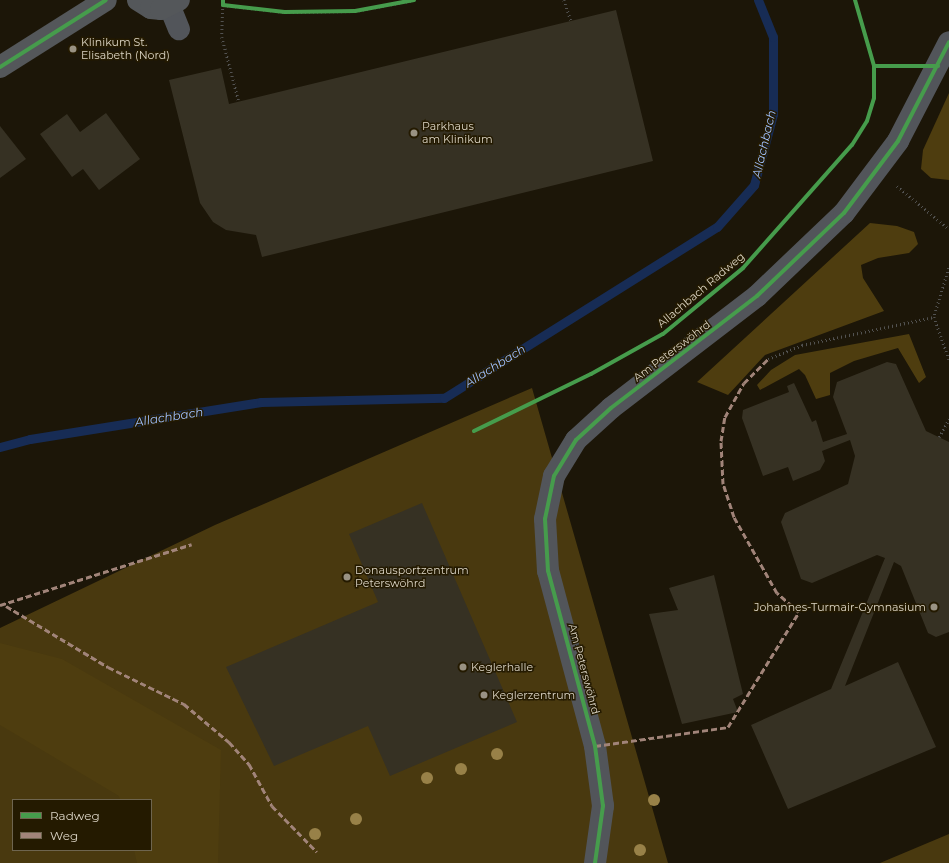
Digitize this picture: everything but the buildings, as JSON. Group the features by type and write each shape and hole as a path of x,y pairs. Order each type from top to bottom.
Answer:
{"street":[{"path":"0,67 106,0"},
{"path":"138,0 151,8 174,3 179,29"},
{"name":"Am Peterswöhrd","path":"595,863 603,806 595,746 548,571 545,519 554,476 576,440 611,408 757,296 844,213 878,171 898,141 949,42"}],"path":[{"path":"223,0 222,37 239,102"},
{"path":"223,5 285,12 355,11 414,0"},
{"path":"564,0 571,20"},
{"path":"878,171 949,229"},
{"path":"949,268 934,317 949,359"},
{"path":"768,359 802,346 934,317"},
{"path":"939,437 949,419"}],"shaded area":[{"path":"949,93 949,180 931,178 921,169 923,150"},
{"path":"870,223 897,226 914,232 918,244 909,253 878,258 861,265 863,278 884,311 765,355 728,395 697,382"},
{"path":"909,334 926,377 919,383 898,348 854,361 830,373 830,395 816,399 805,375 799,369 760,390 757,385 771,370 795,355"},
{"name":"Donausportzentrum Peterswöhrd","path":"532,388 668,863 0,863 0,628 215,525"},
{"path":"0,643 62,659 221,750 218,863 137,863 134,851 152,851 152,799 120,799 119,796 0,725"},
{"path":"949,834 949,863 880,863"}],"waterway":[{"name":"Allachbach","path":"0,447 30,439 261,402 444,398 717,227 754,185 773,114 773,37 758,0"}],"marked path":[{"path":"595,746 728,727 799,612 777,593 734,517 723,484 721,441 725,417 744,383 768,359"},
{"path":"0,605 192,544"},
{"path":"6,606 108,667 184,704 229,742 249,764 272,806 317,852"}],"cycle path":[{"path":"0,67 106,0"},
{"path":"223,0 223,5 285,12 355,11 414,0"},
{"path":"855,0 874,66"},
{"path":"595,863 603,806 595,746 548,571 545,519 554,476 576,440 611,408 757,296 844,213 898,141 949,42"},
{"name":"Allachbach Radweg","path":"474,431 591,374 663,334 743,268 852,145 867,121 874,98 874,66 938,66"}],"place":[{"name":"Klinikum St. Elisabeth (Nord)","path":"73,49"},
{"name":"Parkhaus am Klinikum","path":"414,133"},
{"name":"Donausportzentrum Peterswöhrd","path":"347,577"},
{"name":"Johannes-Turmair-Gymnasium","path":"934,607"},
{"name":"Keglerhalle","path":"463,667"},
{"name":"Keglerzentrum","path":"484,695"}]}
